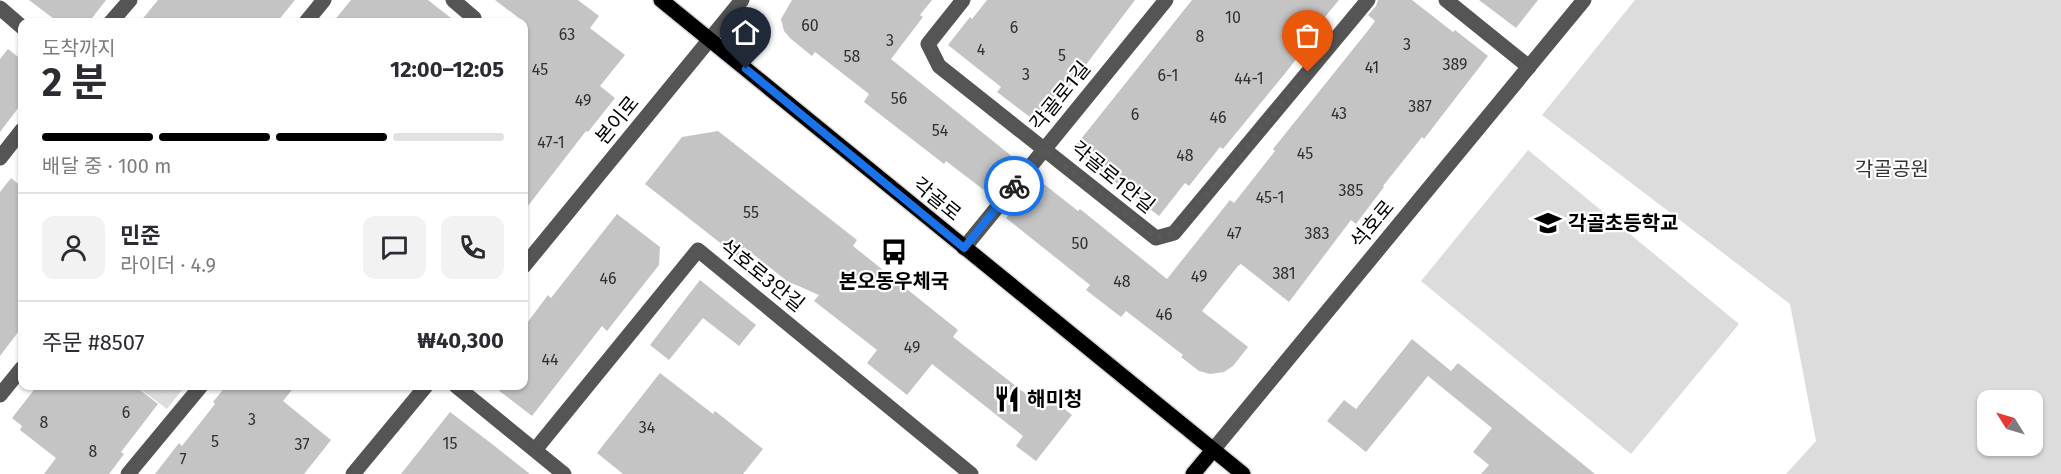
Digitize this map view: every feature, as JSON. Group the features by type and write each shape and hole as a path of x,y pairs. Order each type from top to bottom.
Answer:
{"main road":[{"name":"각골로","path":"661,0 1243,474"},
{"name":"석호로","path":"1193,474 1213,450"}],"street":[{"path":"114,18 130,0"},
{"path":"309,18 324,0"},
{"path":"453,0 474,18"},
{"name":"본이로","path":"528,261 742,0"},
{"name":"각골로1안길","path":"963,0 928,44 939,66 1156,238 1174,233 1368,0"},
{"name":"각골로1길","path":"964,248 1167,0"},
{"path":"1446,0 1528,67"},
{"name":"석호로","path":"1213,450 1584,0"},
{"path":"0,8 18,24"},
{"path":"0,158 18,135"},
{"name":"석호로3안길","path":"535,450 698,250 970,474"},
{"path":"0,395 18,373"},
{"path":"128,474 198,390"},
{"path":"353,474 423,390"},
{"path":"461,390 535,450 555,471"}],"green space":[{"name":"각골공원","path":"1635,0 2061,0 2061,474 1786,474 1816,441 1790,304 1542,115"},
{"path":"1528,150 1739,324 1631,454 1421,281"},
{"path":"141,390 182,390 167,409"}],"building":[{"path":"29,0 106,0 92,18 53,18"},
{"path":"158,0 295,0 280,18 143,18"},
{"path":"351,0 428,0 451,18 336,18"},
{"path":"495,0 578,0 599,16 590,28 625,55 600,86 615,98 588,132 586,131 528,206 528,18 519,18"},
{"path":"792,0 932,0 920,15 923,17 891,59 1014,158 1013,160 1019,165 993,197 946,161 944,164 864,102 869,94 815,52 812,56 791,39 784,31 781,19"},
{"path":"987,0 1135,0 1069,87 1064,84 1038,117 1030,117 997,92 1001,87 948,45"},
{"path":"1192,0 1339,0 1310,35 1313,37 1287,71 1223,149 1220,147 1189,186 1185,183 1159,216 1073,149"},
{"path":"1378,0 1412,0 1488,56 1424,139 1422,137 1383,186 1356,224 1351,220 1289,302 1241,264 1238,266 1202,311 1248,347 1233,366 1224,372 1210,374 1199,371 1181,357 1183,355 1126,311 1121,317 1086,290 1090,285 1006,218 1011,212 1008,209 1035,177 1078,211 1080,209 1167,279 1230,200 1234,203 1275,151 1273,149 1370,28 1375,21 1368,15"},
{"path":"1479,0 1538,0 1516,28"},
{"path":"8,49 18,57 18,108 0,132 0,59"},
{"path":"718,131 857,240 853,246 958,330 953,337 1045,409 1052,399 1072,415 1036,461 1016,446 1023,436 932,364 907,395 867,363 877,350 814,301 819,295 787,281 744,247 737,256 645,184 682,137"},
{"path":"11,178 18,184 18,332 0,356 0,192"},
{"path":"617,214 660,247 659,265 607,331 602,326 532,416 498,390 528,390 528,322 548,295 551,298"},
{"path":"700,280 756,325 739,346 703,318 669,360 650,345"},
{"path":"1412,339 1451,371 1458,363 1595,474 1481,474 1489,465 1473,452 1492,428 1428,376 1366,452 1327,421 1344,400 1356,409"},
{"path":"660,373 713,414 715,411 763,449 743,474 623,474 597,453"},
{"path":"34,390 140,390 158,404 121,452 124,454 109,474 44,474 56,458 20,430 22,426 12,418"},
{"path":"223,390 292,390 283,401 331,440 304,474 155,474 179,443 182,446 215,404 213,402"},
{"path":"450,412 492,444 530,474 401,474"}],"way so far":[{"path":"1014,186 1044,149 1156,238 1174,233 1308,72"}],"place":[{"name":"각골초등학교","path":"1548,223"},
{"name":"본오동우체국","path":"894,252"},
{"name":"해미청","path":"1007,399"}],"route":[{"path":"746,69 964,248 1014,186"}]}
